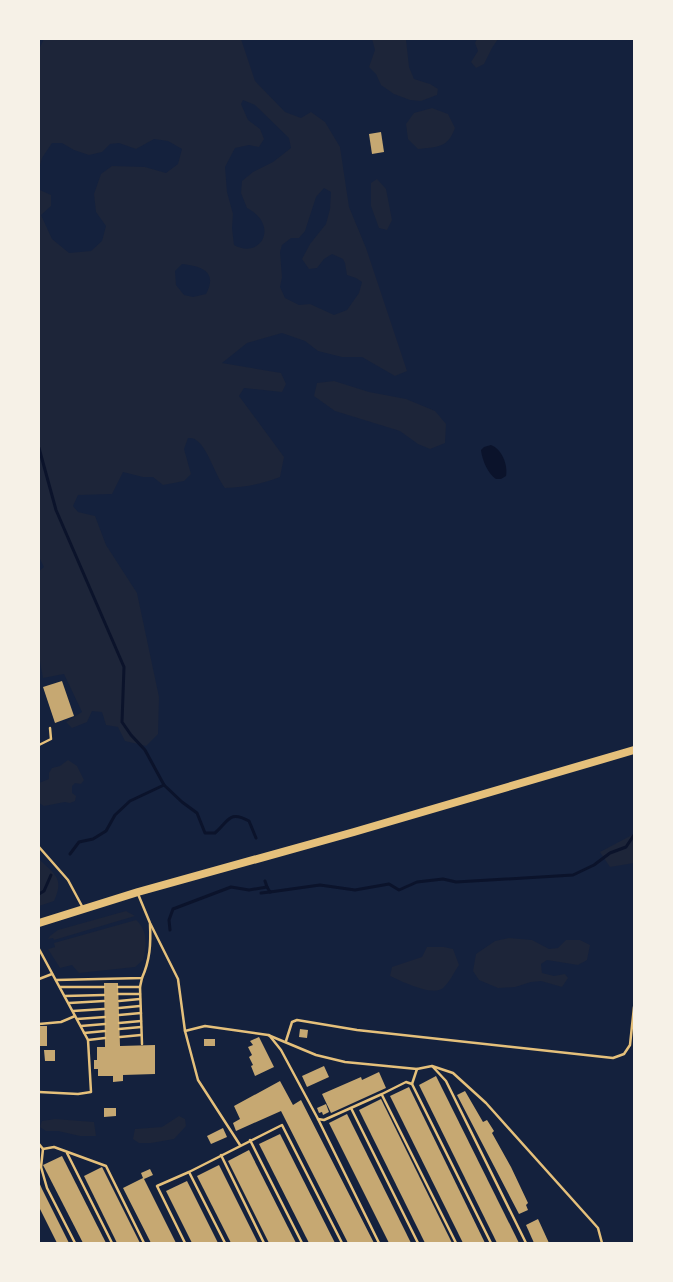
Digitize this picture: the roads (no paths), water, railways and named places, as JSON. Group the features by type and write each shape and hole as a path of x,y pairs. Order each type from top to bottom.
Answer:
{"main road":[{"path":"39,923 138,892 354,832 634,750"}],"lane":[{"path":"39,745 50,739 50,728"},
{"path":"39,847 68,880 84,909"},
{"path":"138,892 150,923 178,979 185,1031 198,1080 240,1145"},
{"path":"142,1044 140,987 148,965 151,940 150,923"},
{"path":"39,949 88,1040 91,1092 78,1094 39,1092"},
{"path":"39,978 52,974"},
{"path":"56,980 142,978"},
{"path":"60,987 104,987"},
{"path":"118,987 140,987"},
{"path":"118,994 140,994"},
{"path":"64,996 104,995"},
{"path":"119,1001 140,999"},
{"path":"68,1003 104,1001"},
{"path":"119,1008 140,1006"},
{"path":"286,1041 292,1022 297,1020 357,1030 613,1058 624,1054 630,1045 634,1007"},
{"path":"73,1011 104,1009"},
{"path":"119,1015 141,1013"},
{"path":"39,1024 61,1022 76,1017 105,1017"},
{"path":"119,1023 141,1021"},
{"path":"81,1026 105,1024"},
{"path":"185,1031 205,1026 268,1035 316,1055 345,1062 416,1069 432,1066 453,1073 486,1103 598,1228 602,1243"},
{"path":"119,1029 141,1027"},
{"path":"84,1032 105,1031"},
{"path":"268,1035 281,1050 318,1119 379,1243"},
{"path":"120,1037 141,1036"},
{"path":"88,1040 105,1038"},
{"path":"432,1066 446,1081 526,1243"},
{"path":"416,1069 412,1084 491,1243"},
{"path":"318,1119 324,1120 406,1082 412,1084"},
{"path":"382,1094 456,1243"},
{"path":"351,1108 418,1243"},
{"path":"185,1243 157,1186 282,1125 342,1243"},
{"path":"250,1140 302,1243"},
{"path":"39,1144 43,1149 41,1167 47,1188 75,1243"},
{"path":"43,1149 54,1147 106,1166 144,1243"},
{"path":"67,1152 112,1243"},
{"path":"221,1155 264,1243"},
{"path":"189,1172 225,1243"}],"waterway":[{"path":"39,448 56,510 124,667 122,722 145,750 164,785 197,813 205,833 215,833 230,818 237,817 249,821 256,838"},
{"path":"70,854 79,842 93,839 106,831 115,815 130,801 164,785"},
{"path":"265,881 270,892 320,885 355,890 389,884 399,890 417,882 443,879 456,882 573,875 594,865 610,853 626,847 634,835"},
{"path":"39,894 44,891 51,875"},
{"path":"170,930 169,920 173,909 231,887 249,890 267,887"},
{"path":"261,893 270,892"}]}
